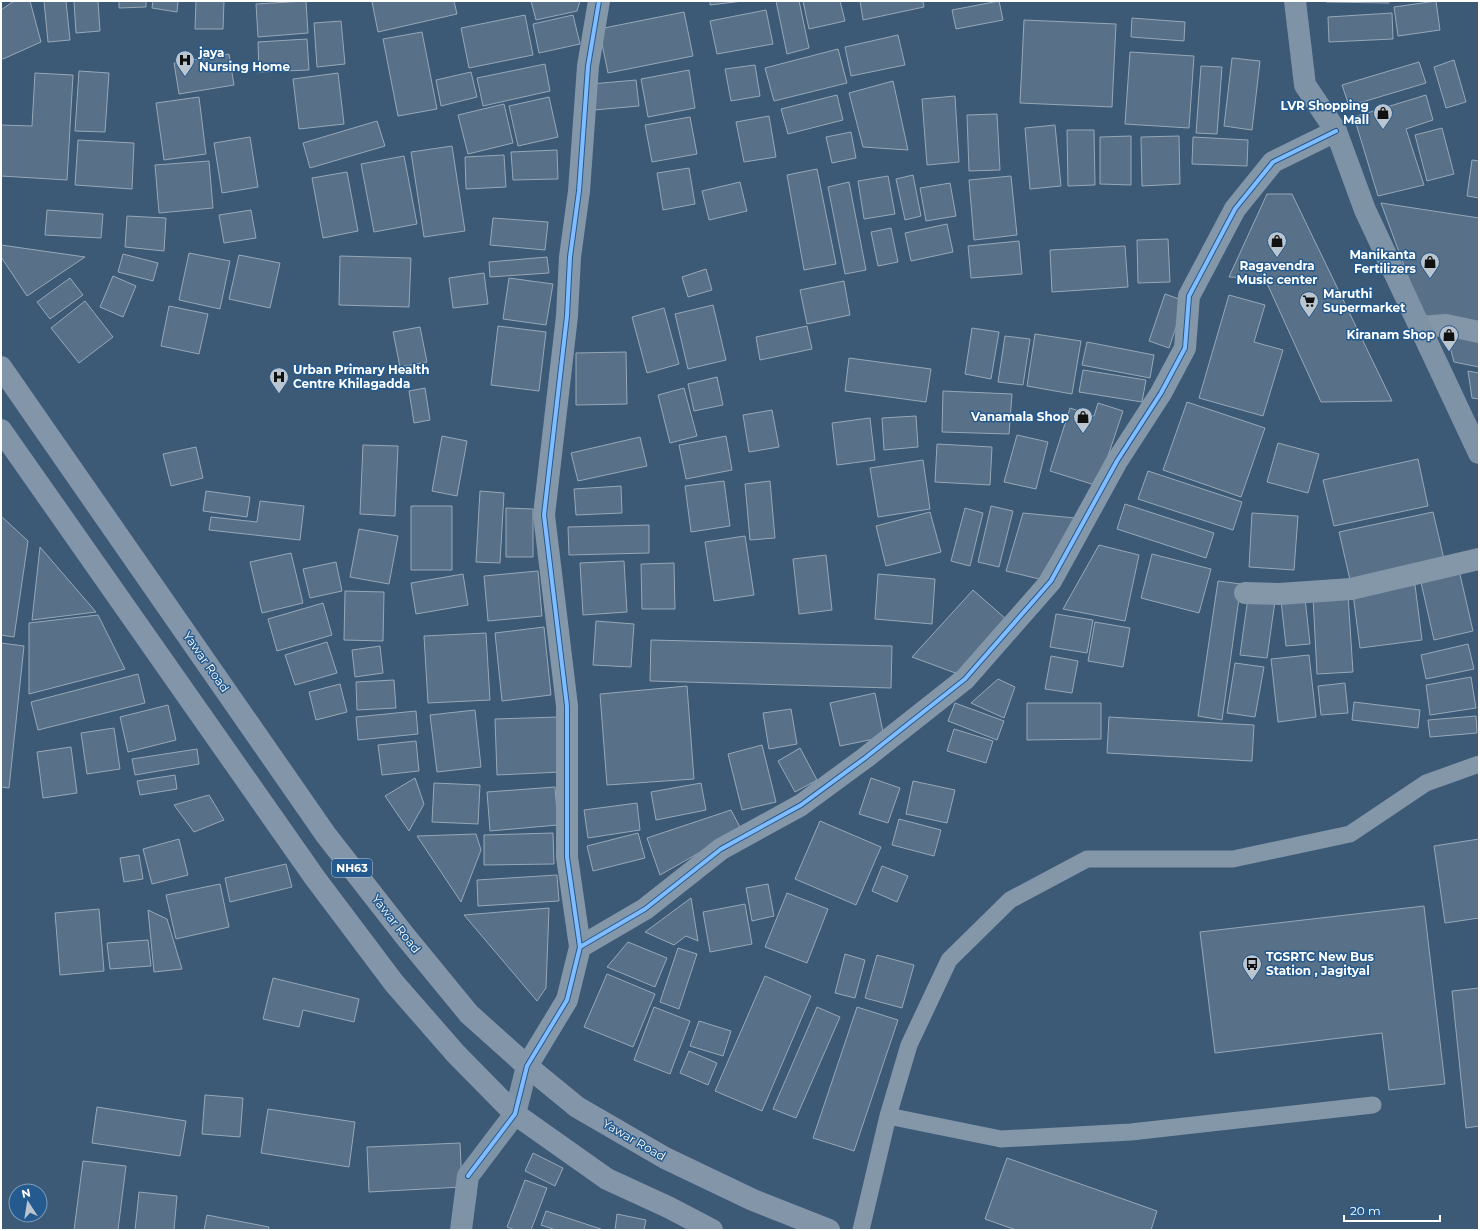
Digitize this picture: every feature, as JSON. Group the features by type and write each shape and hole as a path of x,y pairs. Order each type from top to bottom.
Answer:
{"highway":[{"name":"Yawar Road","path":"1,367 326,835 405,936 469,1014 526,1066 577,1107 665,1158 753,1200 829,1230"},
{"name":"NH63","path":"1,430 315,878 390,977 456,1054 515,1114 607,1179 668,1207 712,1230"}],"main road":[{"path":"1295,1 1305,85 1336,131 1365,210 1479,453"},
{"path":"461,1230 468,1176 515,1114 526,1066"},
{"path":"468,1176 470,1230"}],"street":[{"path":"526,1066 567,1000 580,947 567,857 567,706 544,514 567,316 570,257 579,191 588,66 599,1"},
{"path":"580,947 645,909 721,849 801,804 865,758 965,679 1051,581 1117,461 1161,393 1185,348 1189,296 1235,209 1273,162 1336,131"},
{"path":"1420,327 1446,325 1479,332"},
{"path":"1245,593 1279,594 1351,589 1479,559"}],"lane":[{"path":"862,1230 888,1116 909,1045 949,960 1010,900 1087,859 1232,858 1350,834 1426,783 1479,764"},
{"path":"888,1116 1001,1139 1131,1132 1373,1105"}],"building":[{"path":"14,1 30,1 41,42 3,59 1,58 1,10"},
{"path":"44,1 66,1 70,40 48,42"},
{"path":"74,1 98,1 100,31 76,33"},
{"path":"119,1 146,1 146,7 119,8"},
{"path":"153,1 178,1 177,12 152,8"},
{"path":"196,1 224,1 223,29 195,29"},
{"path":"306,1 308,33 258,37 256,4"},
{"path":"454,1 457,14 378,32 372,2"},
{"path":"531,1 580,1 577,11 536,20"},
{"path":"710,1 743,1 710,5"},
{"path":"776,1 799,1 809,48 787,54"},
{"path":"803,1 840,1 845,21 809,29"},
{"path":"860,1 923,1 924,7 863,20"},
{"path":"999,1 1003,20 956,29 952,10"},
{"path":"1389,1 1389,3 1326,2"},
{"path":"1436,1 1440,30 1398,36 1394,7"},
{"path":"766,10 773,44 717,54 710,21"},
{"path":"684,12 693,56 608,73 599,29"},
{"path":"1392,13 1393,39 1329,42 1328,17"},
{"path":"525,15 533,55 469,68 461,28"},
{"path":"573,15 580,44 539,53 533,24"},
{"path":"1132,18 1185,22 1184,41 1131,37"},
{"path":"1024,20 1116,24 1112,107 1020,103"},
{"path":"341,21 345,64 317,67 314,23"},
{"path":"422,32 437,109 398,116 383,39"},
{"path":"898,35 905,65 851,76 845,47"},
{"path":"307,39 309,70 259,72 258,42"},
{"path":"838,49 847,83 774,101 765,68"},
{"path":"1130,52 1194,56 1189,128 1125,124"},
{"path":"229,54 234,85 179,94 174,63"},
{"path":"1232,58 1260,61 1252,130 1224,126"},
{"path":"1454,60 1466,102 1446,108 1434,67"},
{"path":"1419,62 1426,83 1349,106 1342,85"},
{"path":"545,64 550,91 483,106 477,78"},
{"path":"755,65 760,96 731,101 725,69"},
{"path":"1201,66 1222,67 1217,134 1196,133"},
{"path":"689,70 695,108 648,117 641,79"},
{"path":"79,71 109,73 105,132 75,131"},
{"path":"471,72 477,97 441,106 436,80"},
{"path":"35,73 73,75 67,180 1,176 1,125 32,126"},
{"path":"338,73 344,124 299,129 293,79"},
{"path":"636,80 639,106 594,110 591,84"},
{"path":"893,81 908,150 863,147 849,93"},
{"path":"837,95 843,120 788,134 781,109"},
{"path":"1426,95 1433,120 1406,129 1424,185 1378,196 1354,117"},
{"path":"955,96 959,162 927,165 922,99"},
{"path":"199,97 206,154 164,160 156,103"},
{"path":"549,97 558,137 518,146 509,106"},
{"path":"504,104 513,143 468,154 458,115"},
{"path":"997,114 1000,170 969,171 967,115"},
{"path":"769,116 776,157 744,162 736,122"},
{"path":"690,117 697,154 652,162 645,125"},
{"path":"377,121 385,146 310,168 303,143"},
{"path":"1055,125 1061,186 1030,189 1025,128"},
{"path":"1442,128 1454,174 1427,181 1415,135"},
{"path":"1067,130 1094,130 1095,185 1068,186"},
{"path":"851,132 856,158 832,163 826,137"},
{"path":"1131,136 1131,185 1100,184 1100,137"},
{"path":"1179,136 1180,184 1142,186 1141,137"},
{"path":"250,137 258,187 222,193 214,143"},
{"path":"1193,137 1248,140 1247,166 1192,164"},
{"path":"78,140 134,143 132,189 75,185"},
{"path":"452,146 465,231 424,237 411,152"},
{"path":"557,150 558,179 513,180 511,152"},
{"path":"504,155 506,187 466,189 465,157"},
{"path":"404,156 417,224 374,232 361,164"},
{"path":"1472,160 1479,161 1479,198 1467,196"},
{"path":"209,161 213,208 159,213 155,165"},
{"path":"689,168 695,204 663,210 657,173"},
{"path":"817,169 836,264 804,270 787,175"},
{"path":"347,172 358,231 323,238 312,178"},
{"path":"913,175 921,216 905,220 896,179"},
{"path":"888,176 895,214 864,219 858,181"},
{"path":"1011,176 1017,235 974,240 969,180"},
{"path":"740,182 747,211 709,220 702,191"},
{"path":"849,182 866,270 845,274 828,187"},
{"path":"950,183 956,216 926,221 920,188"},
{"path":"1267,194 1292,194 1392,401 1321,402 1265,279 1229,277"},
{"path":"1381,203 1479,218 1479,326 1424,320"},
{"path":"47,210 103,214 101,238 45,235"},
{"path":"251,210 256,238 224,243 219,215"},
{"path":"127,216 166,218 164,251 125,247"},
{"path":"493,218 548,222 545,250 490,245"},
{"path":"947,224 953,252 911,261 905,233"},
{"path":"891,228 898,262 878,266 871,232"},
{"path":"1168,239 1170,282 1138,283 1137,240"},
{"path":"1019,241 1022,274 971,278 968,246"},
{"path":"1,245 85,257 27,296 1,257"},
{"path":"1125,246 1128,287 1052,292 1050,250"},
{"path":"189,253 230,261 220,309 179,300"},
{"path":"123,254 158,263 153,281 118,272"},
{"path":"239,255 280,263 270,308 229,299"},
{"path":"340,256 411,258 409,307 339,305"},
{"path":"547,257 549,273 490,277 489,262"},
{"path":"706,269 712,290 688,297 682,277"},
{"path":"484,273 488,304 453,308 449,278"},
{"path":"113,276 136,286 123,317 100,307"},
{"path":"70,278 83,295 50,319 37,302"},
{"path":"509,278 553,284 546,325 503,319"},
{"path":"844,281 850,315 807,324 800,290"},
{"path":"1165,294 1185,301 1169,348 1149,341"},
{"path":"1229,295 1265,305 1254,342 1283,350 1263,416 1199,398"},
{"path":"85,301 113,337 79,363 51,328"},
{"path":"713,305 726,360 688,369 675,314"},
{"path":"169,306 208,314 199,354 161,346"},
{"path":"664,308 679,364 647,373 632,317"},
{"path":"498,326 546,332 539,391 491,385"},
{"path":"807,326 812,349 760,360 756,337"},
{"path":"420,327 427,362 400,367 393,332"},
{"path":"972,328 999,332 991,379 965,374"},
{"path":"1446,331 1479,338 1479,367 1454,362"},
{"path":"1035,334 1081,341 1072,394 1027,386"},
{"path":"1005,336 1030,339 1023,385 998,382"},
{"path":"1087,342 1154,355 1150,378 1082,365"},
{"path":"626,352 627,404 576,405 576,353"},
{"path":"849,358 931,369 926,402 845,391"},
{"path":"1083,370 1146,380 1142,402 1079,392"},
{"path":"1468,371 1479,373 1479,399 1472,398"},
{"path":"717,377 723,405 694,411 688,384"},
{"path":"425,388 430,420 414,423 409,391"},
{"path":"684,388 697,436 670,443 658,395"},
{"path":"943,391 1012,394 1009,434 942,432"},
{"path":"1187,402 1265,428 1241,497 1163,470"},
{"path":"1098,403 1123,411 1098,486 1050,471 1070,408 1094,416"},
{"path":"772,410 779,447 749,452 743,415"},
{"path":"916,416 918,447 884,450 882,418"},
{"path":"870,418 875,460 837,465 832,423"},
{"path":"1017,435 1048,442 1036,489 1004,482"},
{"path":"442,436 467,441 457,496 432,491"},
{"path":"726,436 732,470 686,479 679,445"},
{"path":"640,437 647,466 578,481 571,453"},
{"path":"1278,443 1319,454 1308,493 1267,482"},
{"path":"937,444 992,447 990,485 935,482"},
{"path":"363,445 398,446 395,516 360,514"},
{"path":"196,447 203,478 171,486 163,454"},
{"path":"1418,459 1428,506 1334,526 1323,480"},
{"path":"923,460 930,509 878,517 870,468"},
{"path":"1148,471 1242,502 1233,530 1138,499"},
{"path":"724,481 730,526 691,532 685,486"},
{"path":"770,481 775,538 750,540 745,484"},
{"path":"621,486 622,513 576,515 574,489"},
{"path":"206,491 250,497 247,517 203,511"},
{"path":"480,491 504,493 500,563 476,562"},
{"path":"260,501 304,506 300,540 209,530 211,517 257,522"},
{"path":"1125,504 1214,533 1206,558 1117,529"},
{"path":"411,506 452,506 452,570 411,570"},
{"path":"991,506 1013,511 999,567 978,562"},
{"path":"506,508 533,509 533,557 506,557"},
{"path":"965,508 983,513 970,566 951,561"},
{"path":"930,512 941,552 886,566 876,526"},
{"path":"1433,512 1444,559 1350,580 1339,532"},
{"path":"1023,513 1075,518 1039,579 1006,571"},
{"path":"1252,513 1298,516 1294,570 1249,567"},
{"path":"1,516 28,541 14,637 1,635"},
{"path":"649,525 649,553 569,555 568,527"},
{"path":"359,529 398,536 389,584 350,577"},
{"path":"745,536 754,595 714,601 705,542"},
{"path":"1099,545 1139,555 1125,621 1063,609"},
{"path":"40,547 96,612 32,620"},
{"path":"291,553 303,603 262,613 250,562"},
{"path":"1152,554 1211,569 1199,613 1141,598"},
{"path":"826,555 832,610 799,614 793,559"},
{"path":"624,561 627,612 583,615 580,563"},
{"path":"336,562 342,591 310,598 303,569"},
{"path":"674,563 675,609 642,609 641,564"},
{"path":"1459,570 1473,631 1434,640 1420,578"},
{"path":"538,571 542,616 488,621 484,576"},
{"path":"463,574 468,605 416,614 411,583"},
{"path":"878,574 935,579 932,624 875,619"},
{"path":"1218,581 1241,584 1222,720 1198,716"},
{"path":"1415,585 1422,640 1360,648 1353,594"},
{"path":"973,590 1006,619 958,674 912,657"},
{"path":"345,591 384,592 383,641 344,640"},
{"path":"1348,595 1353,672 1317,674 1313,597"},
{"path":"1248,597 1275,601 1267,658 1240,655"},
{"path":"1305,598 1310,644 1286,646 1281,601"},
{"path":"323,603 332,635 277,651 268,619"},
{"path":"1056,614 1093,620 1087,653 1050,647"},
{"path":"98,615 125,669 29,694 29,623"},
{"path":"596,621 634,624 631,667 593,665"},
{"path":"1095,622 1130,628 1123,667 1088,661"},
{"path":"544,627 551,695 502,701 495,633"},
{"path":"486,633 490,700 428,703 424,636"},
{"path":"651,640 892,646 891,688 650,681"},
{"path":"327,642 337,673 295,685 285,655"},
{"path":"1,643 24,646 9,788 1,787"},
{"path":"1468,644 1474,669 1426,679 1421,655"},
{"path":"380,646 383,673 355,677 352,650"},
{"path":"1309,655 1316,717 1278,722 1271,659"},
{"path":"1051,656 1078,661 1072,693 1045,689"},
{"path":"1235,663 1264,667 1255,717 1227,713"},
{"path":"138,674 145,703 38,730 31,702"},
{"path":"1471,677 1476,708 1430,715 1426,685"},
{"path":"998,679 1015,687 1004,718 971,703"},
{"path":"394,680 396,708 357,710 356,682"},
{"path":"1345,683 1348,713 1321,715 1318,686"},
{"path":"340,684 347,712 316,720 309,692"},
{"path":"687,686 694,779 607,785 600,694"},
{"path":"875,693 884,737 840,746 830,703"},
{"path":"1354,702 1420,710 1418,728 1352,720"},
{"path":"955,703 1004,721 997,740 948,721"},
{"path":"1027,703 1101,703 1101,739 1027,740"},
{"path":"168,705 176,740 128,752 120,717"},
{"path":"791,709 797,744 769,749 763,713"},
{"path":"475,710 481,767 437,772 430,715"},
{"path":"416,711 418,734 358,740 356,717"},
{"path":"1476,716 1477,733 1430,737 1428,720"},
{"path":"558,717 561,772 497,775 495,719"},
{"path":"1109,717 1254,725 1252,761 1107,753"},
{"path":"114,728 120,769 87,774 81,733"},
{"path":"954,729 993,741 986,763 947,751"},
{"path":"416,741 419,771 382,775 378,745"},
{"path":"762,745 776,802 742,810 728,754"},
{"path":"71,747 77,793 43,798 37,752"},
{"path":"800,748 817,780 795,792 778,761"},
{"path":"197,749 199,764 135,775 132,759"},
{"path":"175,775 177,789 140,795 137,781"},
{"path":"415,778 424,804 409,831 385,796"},
{"path":"871,778 900,788 888,823 859,814"},
{"path":"913,781 955,790 947,823 906,814"},
{"path":"434,783 480,785 478,824 432,822"},
{"path":"701,783 706,810 656,820 651,792"},
{"path":"555,787 558,825 490,831 487,792"},
{"path":"209,795 224,820 194,832 174,805"},
{"path":"637,803 640,830 588,838 584,810"},
{"path":"731,810 741,829 660,875 647,838"},
{"path":"899,819 941,830 934,856 892,845"},
{"path":"820,821 881,847 856,905 795,879"},
{"path":"553,833 554,864 484,865 484,835"},
{"path":"638,833 645,858 593,871 587,846"},
{"path":"476,834 481,850 461,902 417,836"},
{"path":"179,839 188,875 152,884 143,849"},
{"path":"1479,839 1479,918 1445,923 1434,846"},
{"path":"139,855 143,879 124,882 120,858"},
{"path":"286,864 292,887 230,902 225,878"},
{"path":"882,866 908,876 897,902 872,891"},
{"path":"557,875 559,901 478,906 477,880"},
{"path":"220,884 229,927 176,939 166,895"},
{"path":"768,884 774,916 752,921 746,888"},
{"path":"787,893 828,909 807,963 765,947"},
{"path":"691,898 698,941 686,936 674,945 645,932"},
{"path":"745,904 752,944 710,952 703,912"},
{"path":"1424,906 1445,1084 1389,1090 1382,1033 1215,1053 1200,932"},
{"path":"549,908 546,988 537,1001 464,915"},
{"path":"99,909 104,971 60,975 55,913"},
{"path":"148,910 167,919 182,969 154,972"},
{"path":"148,940 151,966 110,969 107,943"},
{"path":"628,942 667,958 655,987 607,967"},
{"path":"678,948 697,954 679,1009 660,1002"},
{"path":"845,954 865,960 855,998 835,993"},
{"path":"877,955 914,965 902,1008 865,998"},
{"path":"607,974 655,994 633,1047 584,1027"},
{"path":"765,976 811,996 762,1111 715,1091"},
{"path":"273,978 359,999 354,1022 303,1010 299,1027 263,1019"},
{"path":"1479,988 1479,1126 1466,1128 1452,991"},
{"path":"654,1007 690,1021 670,1074 634,1060"},
{"path":"817,1007 840,1017 796,1118 773,1109"},
{"path":"857,1007 898,1020 854,1151 813,1138"},
{"path":"699,1021 731,1031 723,1056 690,1046"},
{"path":"689,1051 717,1063 708,1085 680,1073"},
{"path":"205,1095 243,1098 240,1137 202,1134"},
{"path":"97,1107 186,1121 180,1156 92,1143"},
{"path":"268,1109 355,1122 349,1167 261,1153"},
{"path":"460,1143 462,1187 369,1192 367,1147"},
{"path":"533,1153 563,1168 555,1186 525,1171"},
{"path":"1007,1158 1157,1211 1151,1230 1016,1230 985,1219"},
{"path":"83,1161 126,1166 118,1230 74,1230"},
{"path":"525,1180 547,1188 531,1230 515,1230 507,1227"},
{"path":"139,1192 177,1196 174,1230 135,1230"},
{"path":"546,1211 601,1230 556,1230 541,1225"},
{"path":"617,1214 646,1220 644,1230 615,1230"},
{"path":"207,1215 269,1227 268,1230 204,1230"}],"cycle path":[{"path":"468,1176 515,1114 527,1066 567,1000 580,947 567,857 567,706 544,515 567,316 570,257 579,191 588,66 599,1"},
{"path":"580,947 645,909 721,849 801,805 865,758 965,679 1051,581 1117,461 1161,393 1185,348 1189,296 1235,209 1273,162 1336,131"}],"place":[{"name":"jaya Nursing Home","path":"185,77"},
{"name":"LVR Shopping Mall","path":"1383,130"},
{"name":"Ragavendra Music center","path":"1277,258"},
{"name":"Manikanta Fertilizers","path":"1430,279"},
{"name":"Maruthi Supermarket","path":"1309,318"},
{"name":"Kiranam Shop","path":"1449,352"},
{"name":"Urban Primary Health Centre Khilagadda","path":"279,394"},
{"name":"Vanamala Shop","path":"1083,434"},
{"name":"TGSRTC New Bus Station , Jagityal","path":"1252,981"}]}
